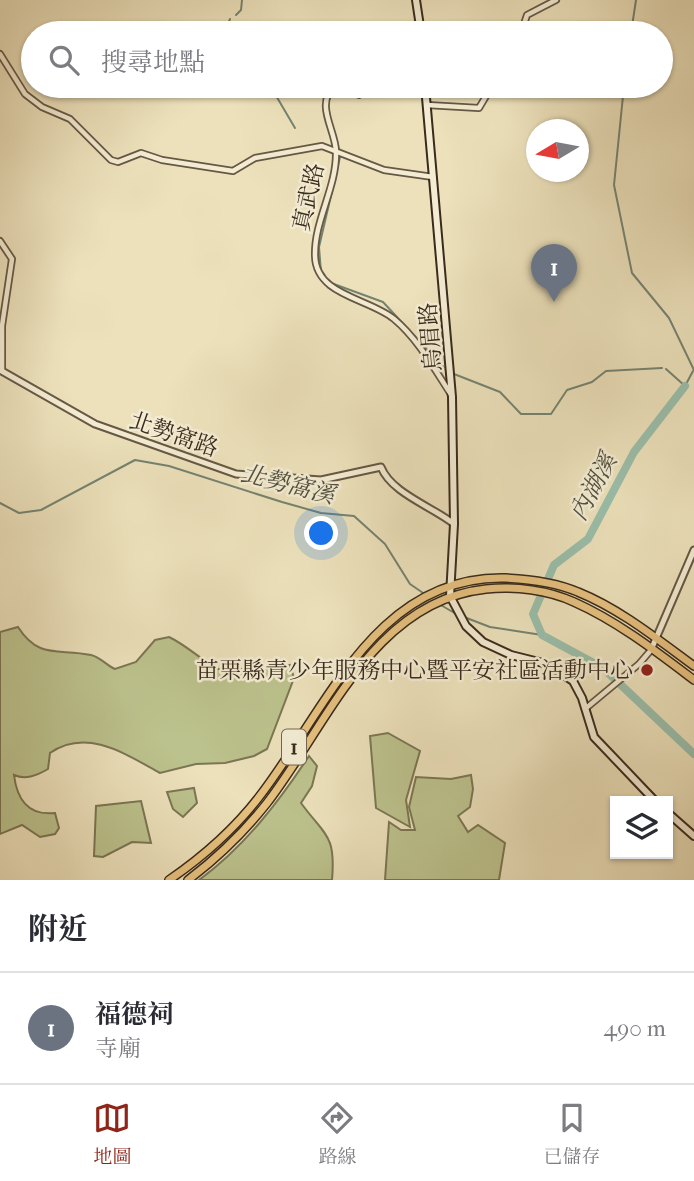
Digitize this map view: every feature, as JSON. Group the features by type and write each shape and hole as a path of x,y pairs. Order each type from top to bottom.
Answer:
{"main road":[{"path":"416,0 419,21"},
{"name":"烏眉路","path":"427,98 452,397 454,524 450,596"},
{"name":"1","path":"169,880 206,851 257,800 379,629 409,605 449,585 489,578 524,579 575,590 617,611 694,666"},
{"name":"1","path":"188,880 232,841 266,804 368,657 391,632 415,614 450,596 479,590 520,589 572,601 604,617 694,680"},
{"path":"450,596 466,626 483,642 501,651 547,664 565,674 577,688 594,737 650,796"},
{"path":"673,817 694,836"}],"street":[{"path":"525,21 527,15 556,0"},
{"path":"0,54 21,88"},
{"path":"30,98 42,107 69,119 111,160 118,162 141,153 162,160 233,171 255,158 322,146 336,150"},
{"name":"真武路","path":"326,98 336,150 335,178 315,239 316,270 328,285 390,316 403,327 452,397"},
{"path":"427,105 479,108 485,98"},
{"name":"真武路","path":"336,150 384,170 433,177"},
{"path":"0,242 12,259 2,326 1,371"},
{"name":"北勢窩路","path":"1,371 95,424 236,474 321,480 381,467 384,475 404,491 454,524"},
{"path":"586,709 651,650 694,550"}],"green space":[{"path":"18,627 42,649 91,655 115,669 136,662 155,640 169,637 232,675 236,669 276,669 290,665 294,678 267,749 254,756 225,763 196,764 160,773 106,746 78,743 64,746 50,753 48,769 31,776 14,775 21,799 31,809 55,813 59,828 55,834 40,837 22,825 0,834 0,632"},
{"path":"388,733 420,751 406,800 410,827 376,808 370,736"},
{"path":"309,756 317,766 312,786 301,803 330,844 332,880 199,880 245,839 285,791"},
{"path":"471,775 473,789 470,807 458,816 468,832 478,825 505,843 499,880 385,880 389,822 401,830 415,830 409,807 416,777 451,779"},
{"path":"194,788 197,803 183,817 173,809 167,792"},
{"path":"141,801 151,843 132,842 103,857 94,856 96,806"}],"waterway":[{"path":"236,15 241,10 242,0"},
{"name":"內湖溪","path":"633,21 636,0"},
{"path":"277,98 295,128"},
{"name":"內湖溪","path":"623,98 614,185 632,273 669,318 694,370"},
{"path":"321,272 319,247 340,157"},
{"path":"331,283 383,302 448,372"},
{"path":"454,374 500,392 521,414 551,414 567,390 592,382 606,371 662,368"},
{"path":"666,369 685,386 693,371"},
{"name":"內湖溪","path":"685,386 634,452 588,539 554,565 533,614 542,635 603,668 694,754"},
{"name":"北勢窩溪","path":"0,503 19,513 41,510 135,460 169,466 321,513 354,516 385,544 410,584 426,595"},
{"name":"北勢窩溪","path":"439,604 458,615"},
{"name":"北勢窩溪","path":"464,617 490,627 542,635"}],"place":[{"name":"福德祠","path":"554,302"},
{"name":"苗栗縣青少年服務中心暨平安社區活動中心","path":"647,670"}]}
